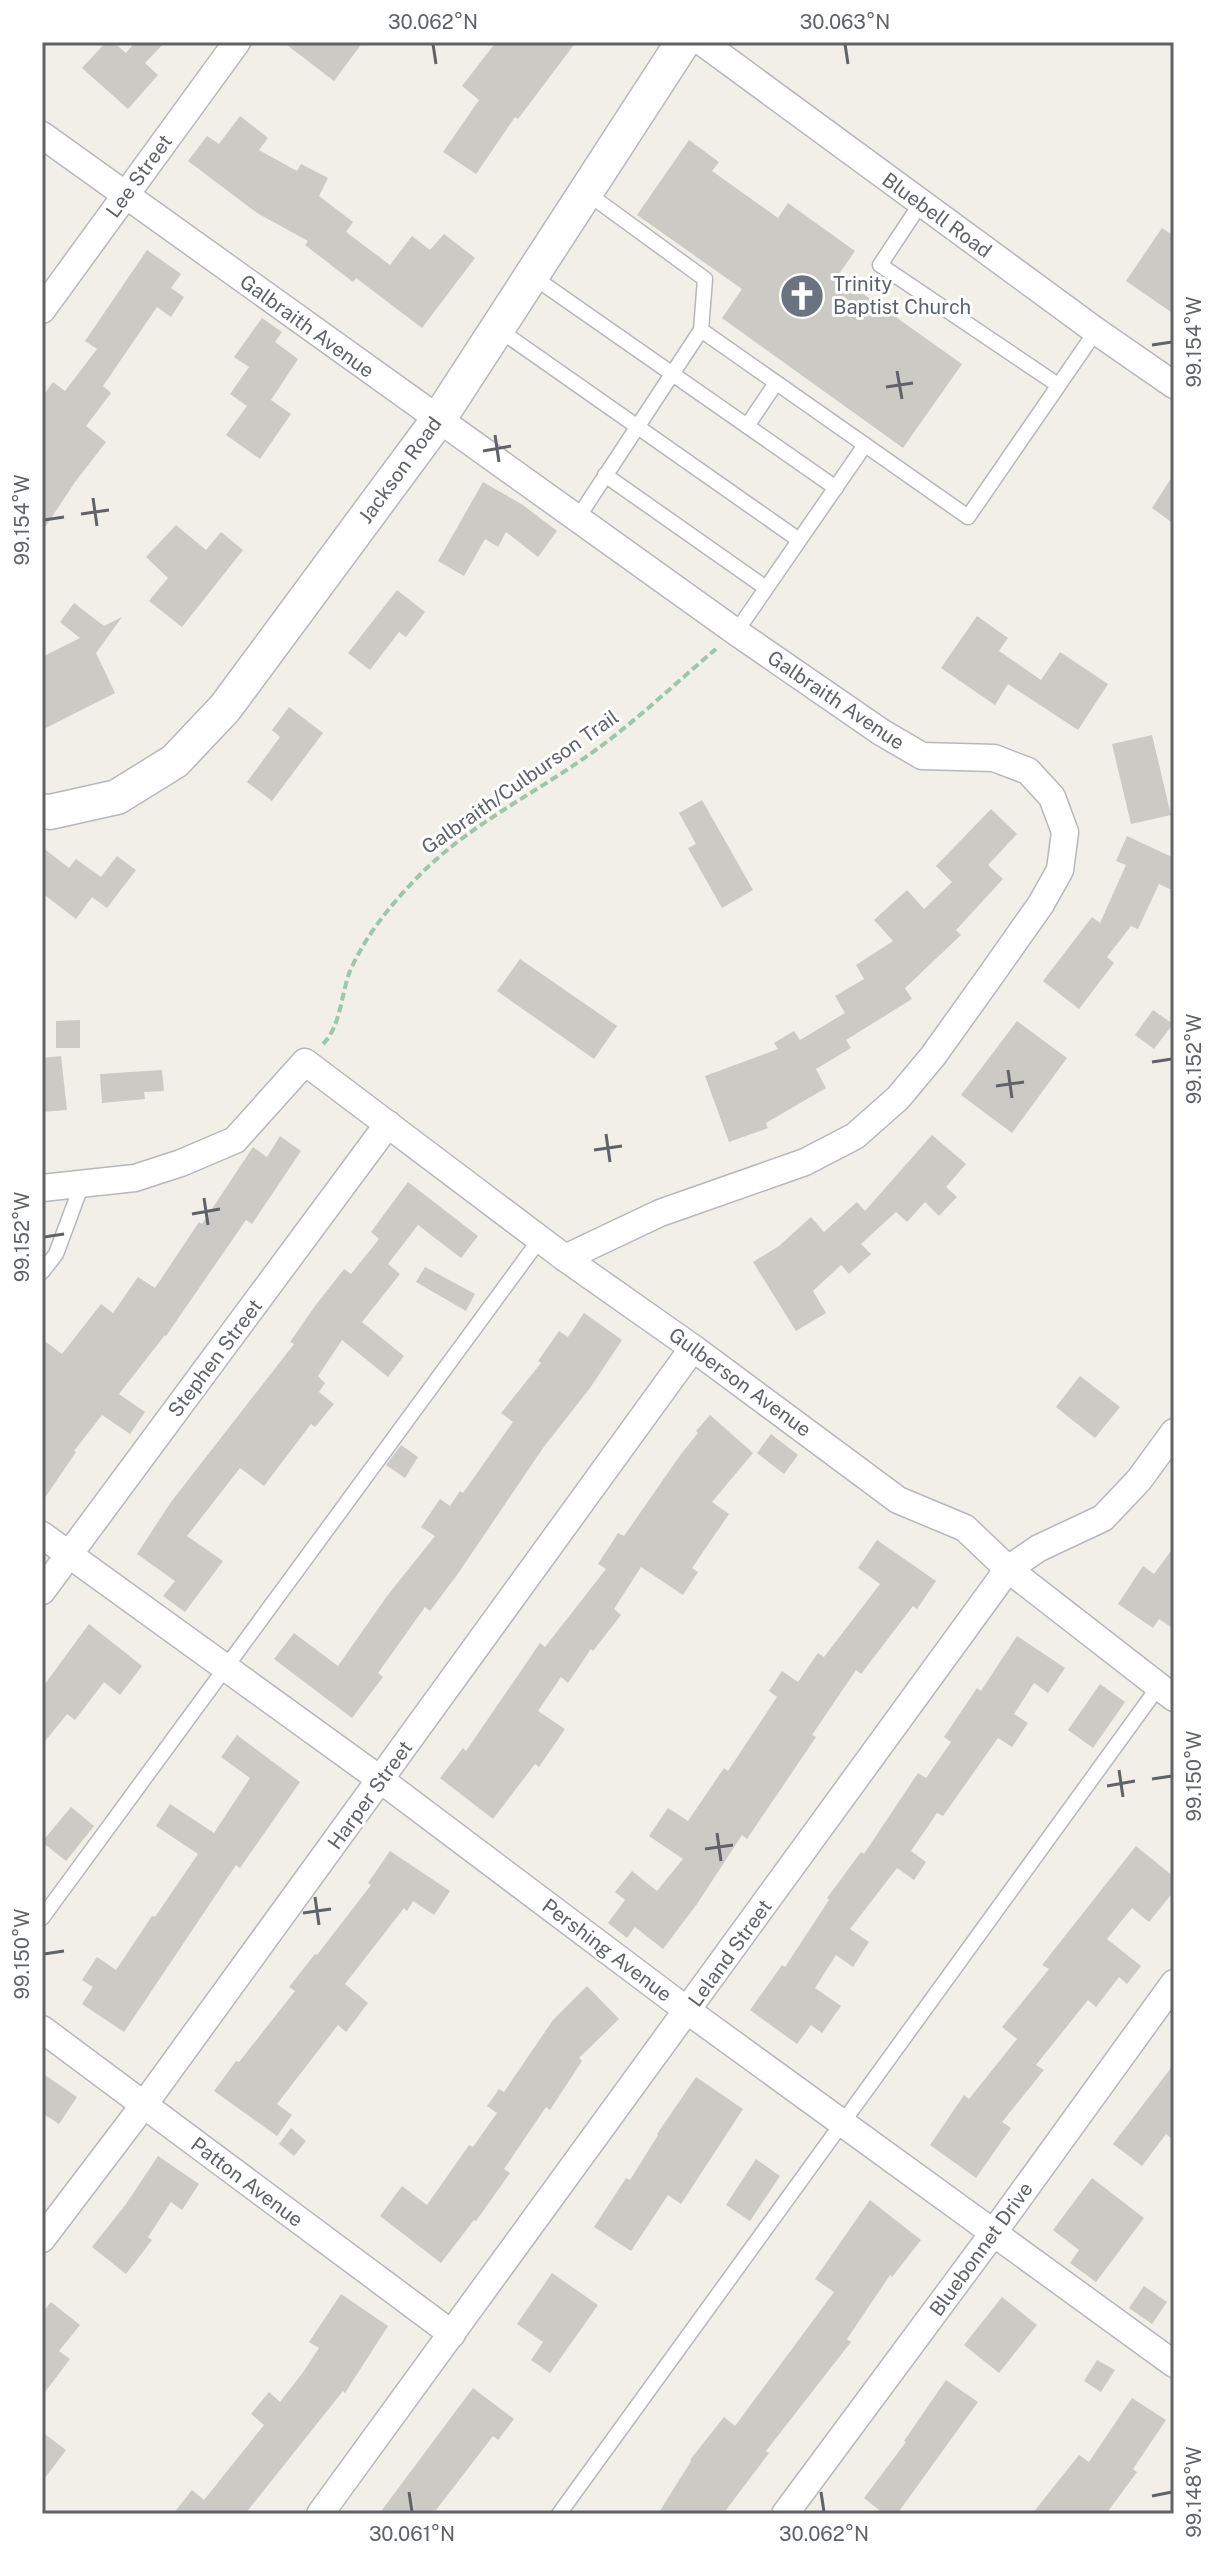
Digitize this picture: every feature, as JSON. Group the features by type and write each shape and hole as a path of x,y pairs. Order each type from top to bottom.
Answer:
{"street":[{"name":"Lee Street","path":"42,310 237,42"},
{"name":"Jackson Road","path":"42,811 50,812 117,797 175,761 225,708 438,420 683,42"},
{"name":"Bluebell Road","path":"702,42 1174,385"},
{"name":"Galbraith Avenue","path":"42,135 577,519 881,732 922,756 994,758 1028,771 1052,797 1065,832 1060,870 1041,904 933,1056 898,1098 855,1136 805,1162 660,1213 565,1258"},
{"name":"Gulberson Avenue","path":"305,1062 565,1258 693,1348 898,1500 965,1528 1008,1569 1166,1692"},
{"path":"42,1188 135,1178 235,1140 305,1062"},
{"name":"Stephen Street","path":"42,1591 388,1124"},
{"name":"Harper Street","path":"42,2239 143,2106 693,1348"},
{"name":"Leland Street","path":"320,2514 1008,1569 1039,1548 1103,1518 1139,1480 1174,1432"},
{"name":"Pershing Avenue","path":"42,1535 381,1780 688,2011 1174,2364"},
{"name":"Bluebonnet Drive","path":"785,2514 1174,1983"},
{"name":"Patton Avenue","path":"42,2029 452,2334"}],"lane":[{"path":"577,519 701,330 705,279 587,193"},
{"path":"921,203 880,265 1058,385"},
{"path":"532,276 836,488"},
{"path":"498,329 799,540"},
{"path":"701,330 968,517 1096,331"},
{"path":"747,426 776,383"},
{"path":"736,632 865,445"},
{"path":"605,475 766,588"},
{"path":"42,1272 56,1254 82,1184"},
{"path":"42,1918 540,1239"},
{"path":"559,2514 842,2123 1166,1692"}],"path":[{"name":"Galbraith/Culburson Trail","path":"305,1062 331,1036 349,974 368,937 425,869 488,819 610,740 736,632"}],"building":[{"path":"106,42 113,42 126,53 135,42 165,42 145,63 158,75 128,109 82,68"},
{"path":"283,42 363,42 334,81"},
{"path":"496,42 576,42 518,119 515,117 476,174 443,152 479,100 462,86"},
{"path":"240,116 268,138 259,150 297,171 301,164 328,178 319,196 353,222 346,232 390,265 412,236 430,250 444,234 475,258 422,328 356,278 353,282 305,245 308,241 257,213 188,161 207,136 219,144"},
{"name":"Trinity Baptist Church","path":"689,140 719,162 712,171 778,218 788,203 855,251 839,274 962,364 903,448 722,318 742,289 637,215"},
{"path":"1162,228 1174,236 1174,314 1126,281"},
{"path":"147,250 181,274 171,288 184,297 171,317 157,307 103,386 111,393 86,426 106,442 42,532 42,397 53,382 65,391 97,349 85,341"},
{"path":"262,318 282,332 275,342 298,359 271,400 291,414 260,459 226,435 247,406 230,394 249,367 234,357"},
{"path":"1174,474 1174,524 1152,508"},
{"path":"483,482 523,505 557,531 538,557 506,532 498,547 485,539 464,576 438,561"},
{"path":"176,525 206,550 221,532 243,550 182,627 149,601 168,578 146,557"},
{"path":"397,590 425,612 406,637 399,632 370,670 348,653"},
{"path":"74,603 104,626 122,617 96,653 115,693 42,730 42,657 80,638 60,622"},
{"path":"977,616 1008,638 999,651 1041,680 1060,652 1108,684 1078,730 1008,684 995,705 941,668"},
{"path":"289,707 323,733 272,801 247,782 280,737 272,730"},
{"path":"1152,735 1171,815 1131,824 1112,744"},
{"path":"702,800 753,890 722,908 688,848 696,844 679,813"},
{"path":"991,809 1017,834 988,865 1003,879 956,930 961,935 905,988 912,999 846,1040 851,1048 816,1069 826,1088 766,1123 768,1128 729,1142 705,1076 778,1049 774,1043 794,1031 800,1040 845,1013 835,996 864,979 856,965 893,941 874,920 907,890 924,909 952,882 936,866"},
{"path":"1127,836 1174,858 1174,891 1159,884 1138,929 1131,926 1107,957 1114,963 1079,1009 1043,981 1092,917 1100,923 1126,865 1116,861"},
{"path":"42,847 69,868 76,859 101,877 117,856 136,870 107,908 92,897 76,919 42,893"},
{"path":"520,959 617,1026 594,1059 497,991"},
{"path":"1153,1010 1173,1024 1154,1049 1135,1035"},
{"path":"80,1020 80,1048 56,1048 56,1021"},
{"path":"1017,1021 1067,1058 1012,1133 961,1095"},
{"path":"61,1056 67,1110 42,1112 42,1058"},
{"path":"162,1070 164,1091 144,1092 145,1099 102,1103 100,1074"},
{"path":"932,1135 966,1164 946,1187 957,1197 939,1216 925,1202 907,1222 896,1212 861,1244 871,1254 849,1274 841,1265 813,1291 826,1313 796,1331 753,1262 779,1246 811,1217 824,1232 857,1202 865,1211"},
{"path":"280,1136 301,1151 252,1224 246,1220 166,1336 119,1394 145,1412 130,1434 102,1415 74,1451 42,1502 42,1339 62,1354 101,1304 113,1313 138,1277 155,1288 253,1147 267,1157"},
{"path":"408,1182 478,1236 461,1258 418,1225 388,1264 400,1274 362,1322 404,1356 388,1377 342,1340 318,1376 325,1383 319,1392 334,1404 315,1427 311,1424 264,1486 240,1468 187,1536 223,1561 185,1612 163,1596 175,1581 137,1554 171,1502 294,1344 290,1342 315,1306 344,1269 351,1274 379,1239 371,1232"},
{"path":"425,1267 475,1294 466,1311 416,1282"},
{"path":"584,1313 622,1340 590,1388 543,1448 457,1575 430,1611 425,1607 378,1673 383,1677 352,1718 274,1659 294,1633 338,1666 387,1596 435,1536 421,1527 440,1499 450,1506 460,1491 463,1493 513,1422 501,1413 541,1363 538,1361 559,1331 568,1337"},
{"path":"1080,1376 1120,1407 1095,1438 1056,1407"},
{"path":"710,1415 753,1453 712,1502 729,1514 692,1568 698,1572 683,1595 641,1567 614,1609 621,1615 593,1651 591,1649 568,1683 561,1677 538,1711 565,1729 539,1767 535,1764 493,1819 440,1778 463,1748 466,1751 540,1643 545,1647 606,1569 598,1564 618,1533 624,1536"},
{"path":"771,1434 798,1455 784,1474 757,1453"},
{"path":"401,1445 418,1457 405,1478 386,1465"},
{"path":"877,1540 936,1581 917,1609 913,1606 861,1674 856,1670 812,1735 816,1737 747,1839 742,1835 663,1949 635,1927 627,1938 608,1923 625,1900 615,1892 632,1871 657,1891 683,1859 649,1836 668,1808 688,1821 724,1768 728,1771 777,1697 769,1691 782,1671 798,1682 818,1653 824,1657 880,1584 858,1568"},
{"path":"1174,1547 1174,1629 1159,1619 1153,1628 1118,1604 1143,1566 1154,1574"},
{"path":"89,1624 142,1666 120,1695 104,1682 75,1720 67,1714 42,1745 42,1688"},
{"path":"1017,1636 1065,1668 1048,1693 1034,1683 1014,1714 1028,1723 1012,1747 998,1738 943,1816 937,1813 911,1851 926,1862 914,1880 897,1868 850,1929 869,1942 853,1967 836,1955 815,1988 841,2006 822,2033 811,2025 797,2044 750,2010 782,1965 785,1967 829,1900 827,1898 861,1852 864,1854 918,1773 926,1778 951,1742 944,1737 977,1688 981,1691"},
{"path":"1100,1684 1125,1702 1093,1748 1068,1730"},
{"path":"237,1735 300,1782 240,1868 236,1865 124,2032 82,2004 93,1987 82,1980 97,1957 116,1970 198,1854 156,1826 170,1804 214,1833 250,1778 221,1757"},
{"path":"71,1807 94,1826 66,1861 42,1842"},
{"path":"1136,1846 1174,1877 1174,1891 1149,1922 1132,1908 1107,1939 1141,1966 1127,1984 1119,1977 1096,2007 1088,2000 1036,2065 1044,2070 1002,2122 1011,2128 976,2178 930,2145 964,2095 969,2099 1017,2039 1002,2027 1049,1969 1042,1965"},
{"path":"390,1851 450,1891 434,1915 413,1901 407,1911 404,1908 345,1984 368,2003 346,2032 338,2025 277,2104 292,2115 277,2136 214,2091 295,1991 289,1987 371,1885 368,1883"},
{"path":"587,1986 619,2019 579,2058 582,2061 550,2110 546,2107 504,2169 510,2173 441,2263 380,2216 402,2186 427,2205 469,2145 473,2147 497,2113 487,2106 499,2089 504,2092 553,2020"},
{"path":"1174,2064 1174,2140 1166,2134 1142,2166 1113,2144"},
{"path":"42,2073 77,2097 59,2124 42,2113"},
{"path":"696,2077 743,2109 681,2204 668,2195 631,2251 594,2227 626,2178 630,2180"},
{"path":"291,2128 306,2141 294,2156 279,2144"},
{"path":"158,2156 199,2184 182,2210 171,2202 148,2237 152,2240 126,2274 92,2247"},
{"path":"756,2159 780,2176 750,2221 726,2205"},
{"path":"1092,2178 1144,2218 1096,2282 1070,2263 1079,2250 1053,2230"},
{"path":"870,2200 921,2240 892,2277 890,2275 847,2339 851,2342 766,2451 769,2453 723,2514 658,2514 690,2460 724,2417 735,2426 834,2292 815,2279"},
{"path":"552,2273 598,2305 550,2373 531,2360 543,2342 517,2324"},
{"path":"1144,2286 1167,2302 1152,2324 1129,2308"},
{"path":"341,2294 388,2326 345,2393 343,2391 245,2514 173,2514 192,2490 204,2500 264,2425 251,2414 269,2392 280,2402 304,2371 319,2348 309,2342"},
{"path":"1002,2297 1037,2325 999,2373 964,2345"},
{"path":"51,2302 80,2325 59,2351 70,2359 42,2396 42,2313"},
{"path":"1097,2360 1115,2370 1101,2392 1084,2381"},
{"path":"946,2380 978,2402 897,2514 884,2514 864,2498 906,2442"},
{"path":"473,2388 514,2419 498,2440 493,2436 433,2514 379,2514"},
{"path":"1132,2398 1166,2420 1133,2469 1137,2472 1106,2514 1032,2514 1079,2455 1089,2462"},
{"path":"42,2432 66,2450 42,2482"}],"place":[{"name":"Trinity Baptist Church","path":"802,296"}]}
